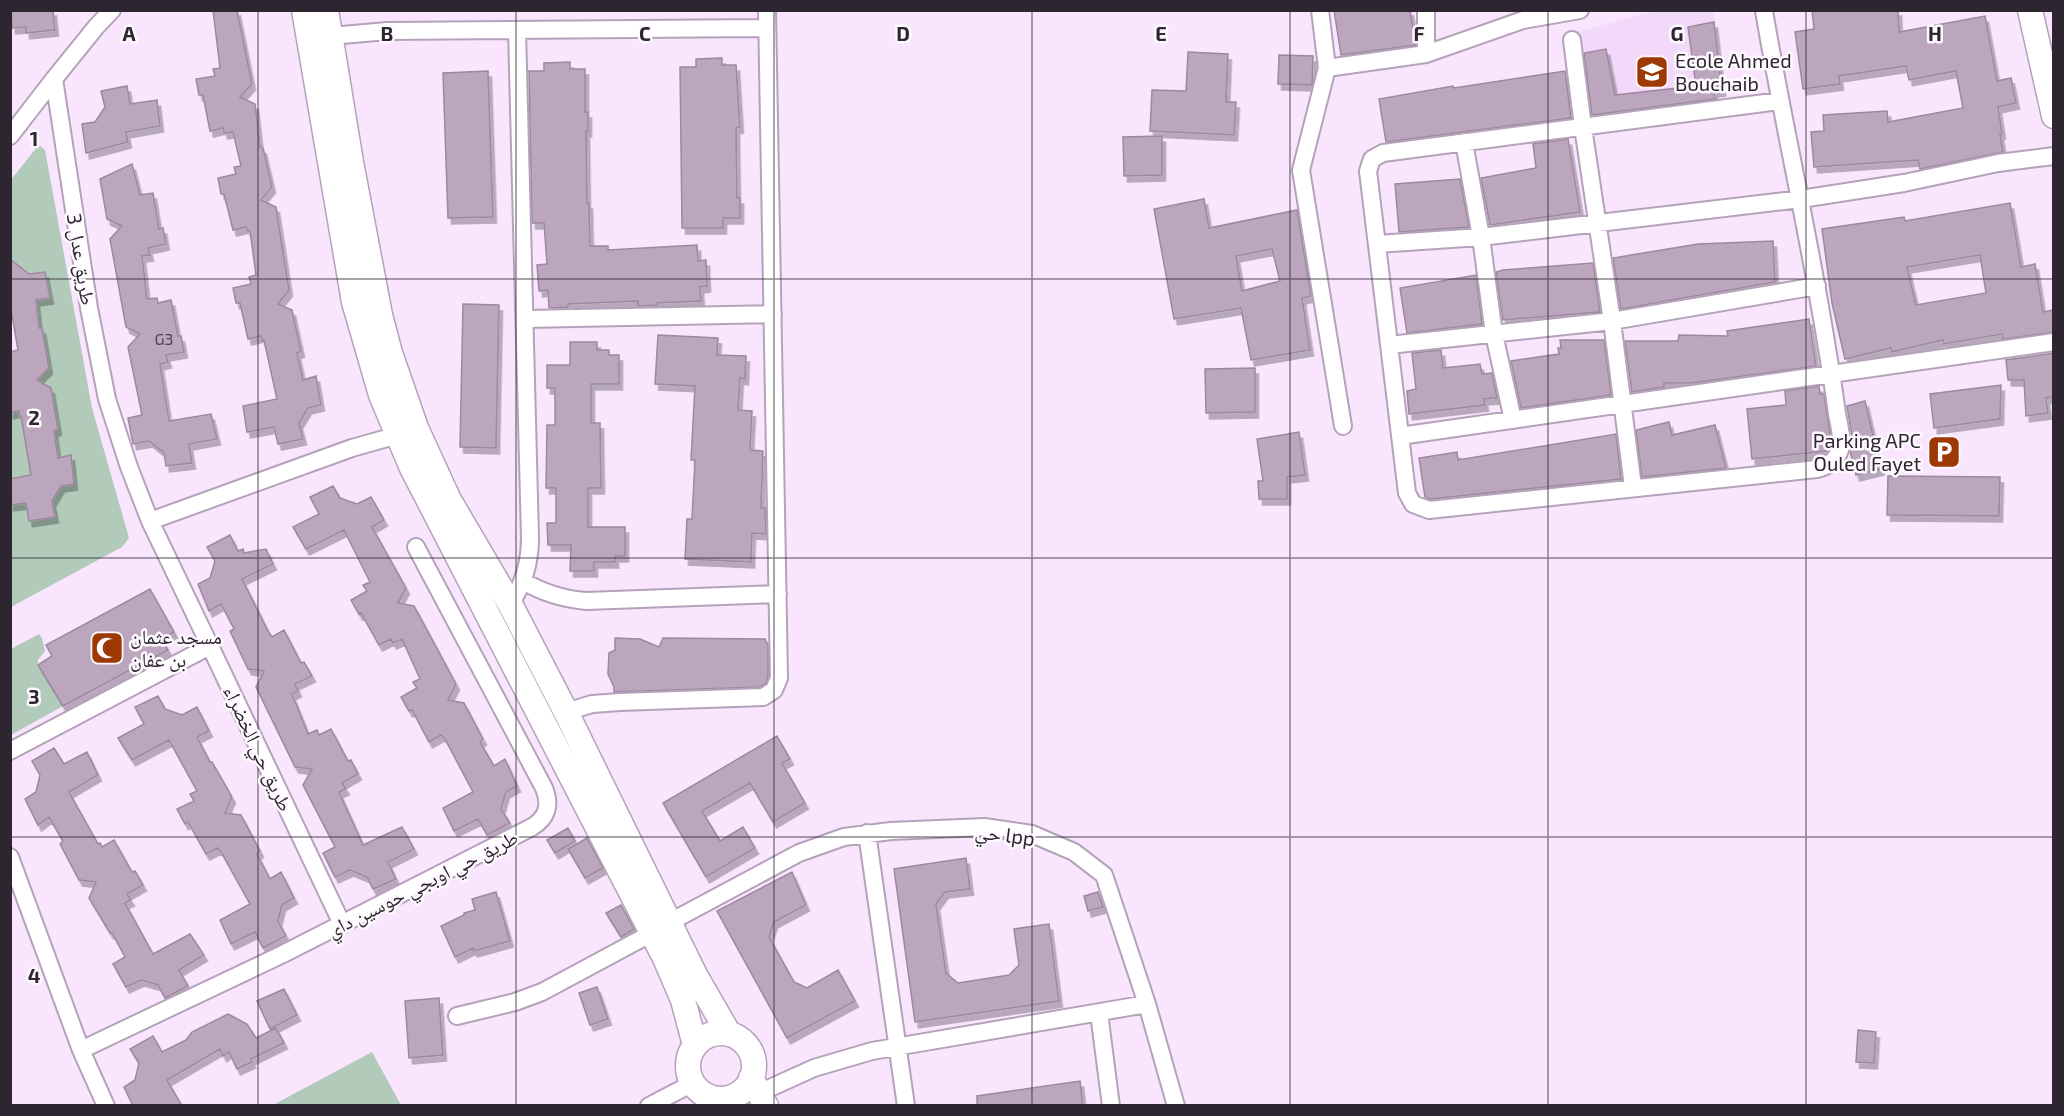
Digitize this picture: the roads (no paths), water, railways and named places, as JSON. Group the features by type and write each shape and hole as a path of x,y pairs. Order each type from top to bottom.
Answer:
{"main road":[{"path":"304,10 354,302 381,395 412,468 661,928 729,1034"},
{"path":"326,10 351,162 380,315 390,353 416,428 449,500 510,604 566,712 661,928 695,1045"},
{"path":"2030,10 2054,116"},
{"path":"711,1034 729,1034 739,1038 747,1046 752,1056 750,1095 717,1099 709,1097 699,1091 688,1074 690,1054 702,1038 711,1034"}],"street":[{"path":"10,136 112,10"},
{"path":"566,712 606,703 763,697 769,694 779,678 767,10"},
{"path":"1320,10 1328,69 1301,170 1343,426"},
{"path":"1426,10 1426,54"},
{"path":"1328,69 1426,54 1522,15 1580,10"},
{"path":"1764,11 1817,286 1841,446 1839,453 1830,464 1817,469 1423,510 1413,504 1407,493 1368,171 1372,159 1383,153 1780,101"},
{"path":"331,36 387,31 767,28"},
{"path":"510,604 523,581 529,560 530,538 517,30"},
{"path":"1572,40 1633,488"},
{"name":"طريق عدل 3","path":"54,79 89,308 107,399 129,467 150,521 210,646"},
{"path":"1464,142 1481,237 1494,334 1513,420"},
{"path":"1377,244 1481,237 1801,199 1904,183 1998,163 2054,156"},
{"path":"1389,345 1612,321 1817,286"},
{"path":"526,319 773,314"},
{"path":"1400,436 2054,342"},
{"path":"150,521 352,448 398,435"},
{"name":"طريق حي اوبجي حوسين داي","path":"81,1050 342,924 532,827 543,817 548,803 544,788 416,547"},
{"path":"523,581 560,598 586,601 778,594"},
{"path":"10,751 210,646"},
{"name":"طريق حي الخضراء","path":"210,646 342,924"},
{"name":"حي lpp","path":"457,1016 515,1002 542,992 821,843 867,832 984,827 1032,834 1074,852 1104,875 1147,1005 1176,1106"},
{"path":"867,832 906,1106"},
{"path":"10,857 81,1050 106,1106"},
{"path":"750,1095 842,1058 1147,1005"},
{"path":"1099,1012 1111,1106"},
{"path":"649,1106 693,1083"}],"place":[{"name":"Ecole Ahmed Bouchaib","path":"1652,72"},
{"name":"Parking APC Ouled Fayet","path":"1944,452"},
{"name":"مسجد عثمان بن عفان","path":"107,648"}]}
